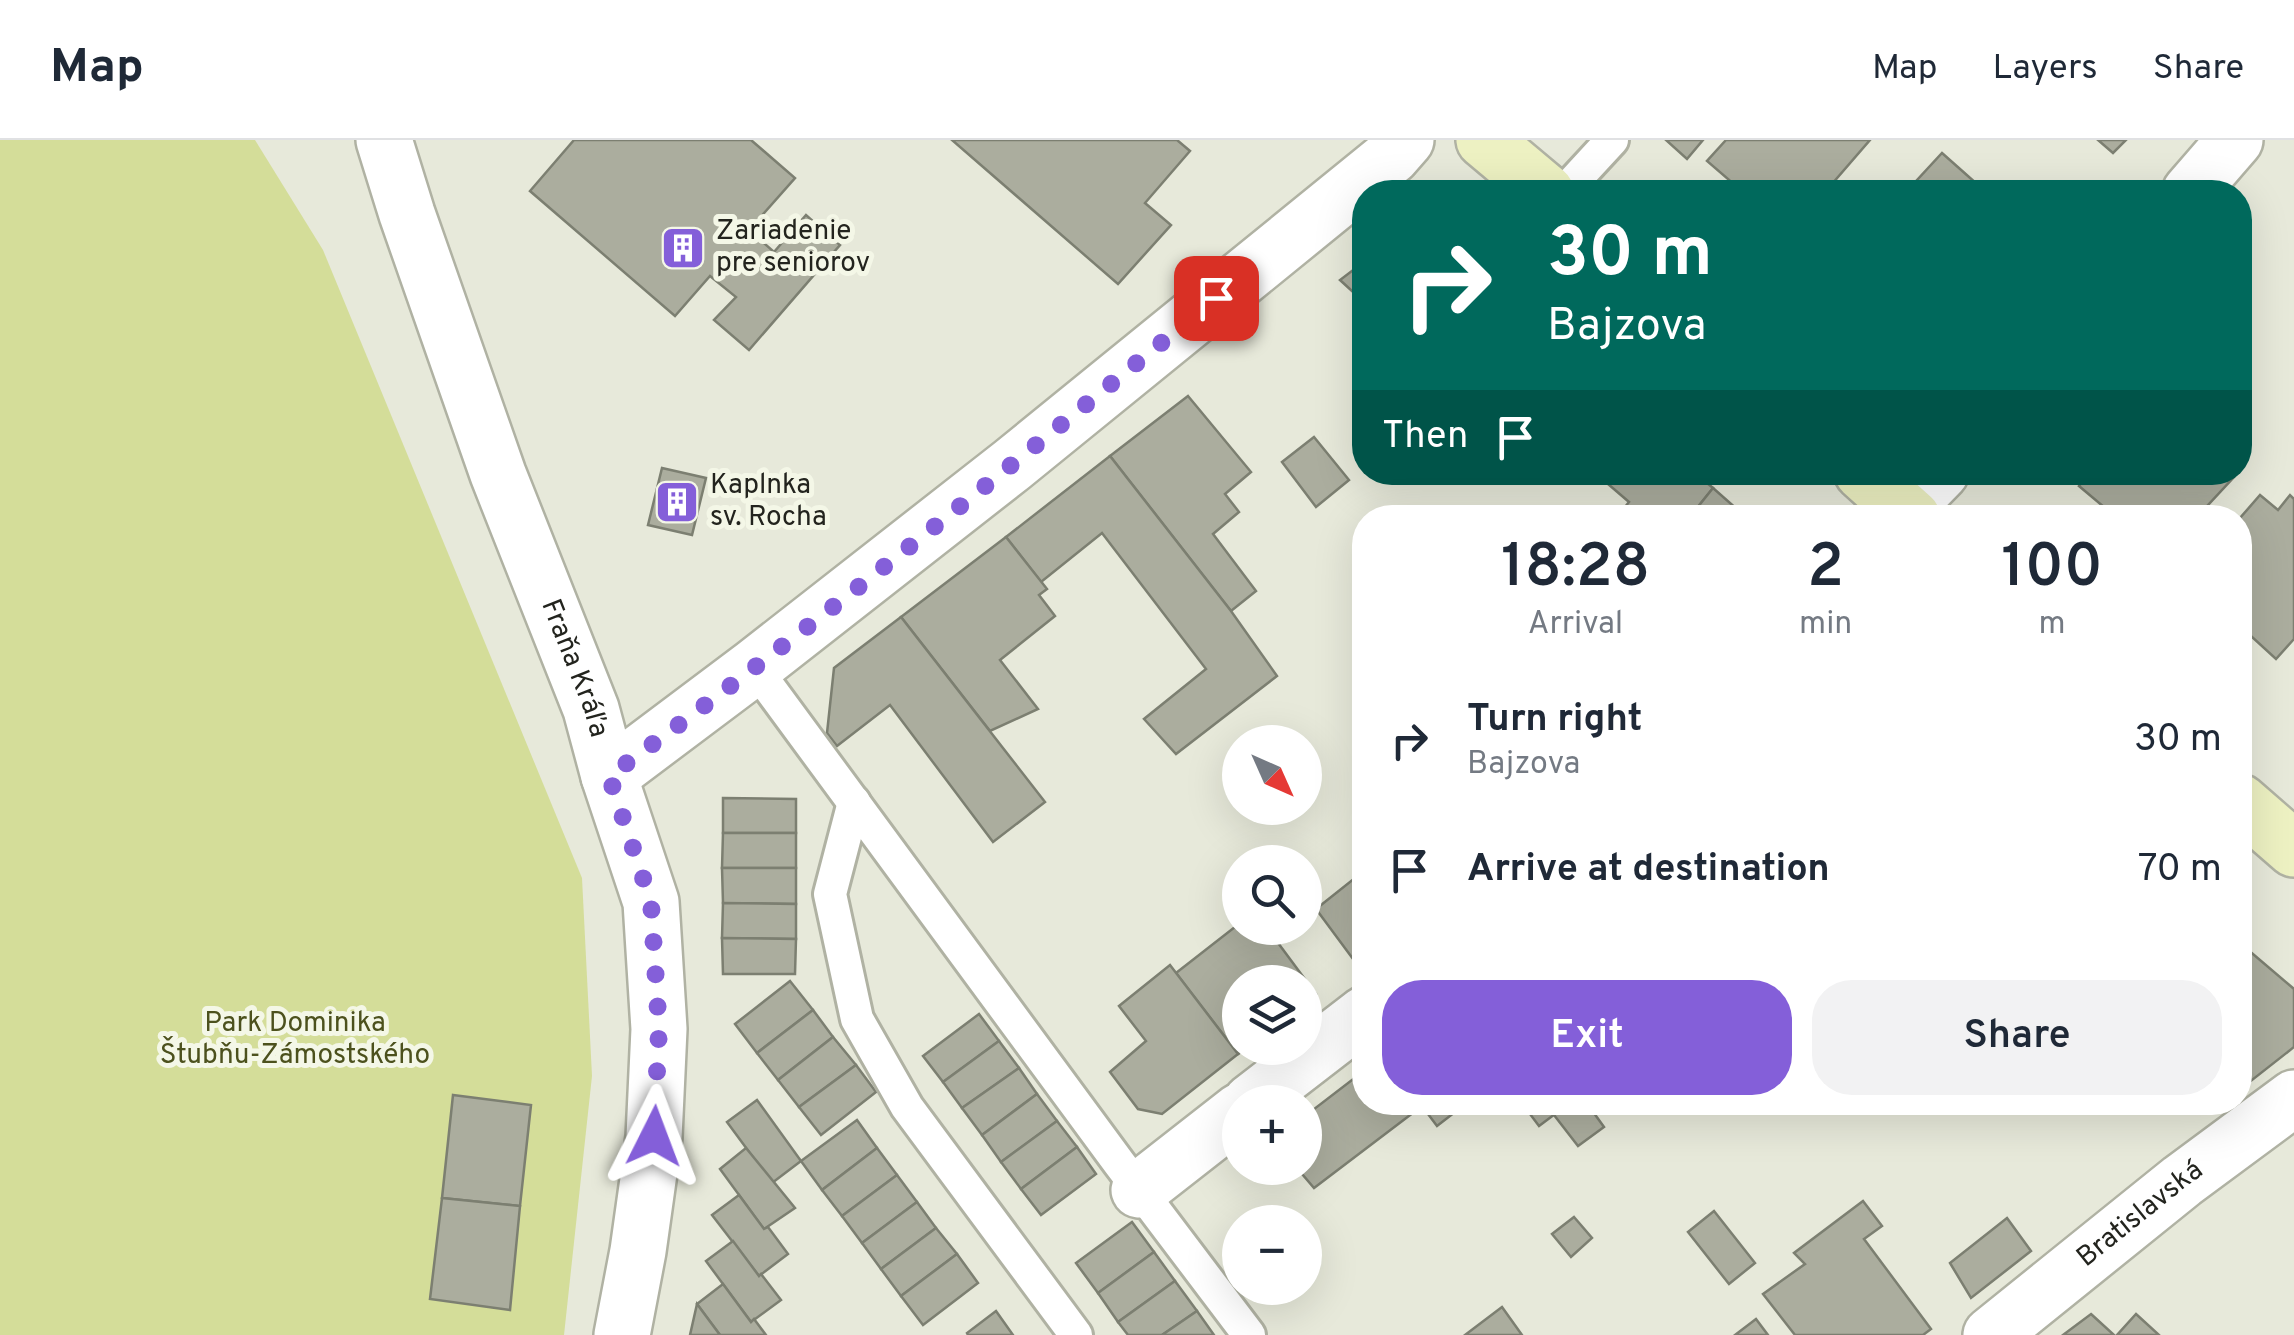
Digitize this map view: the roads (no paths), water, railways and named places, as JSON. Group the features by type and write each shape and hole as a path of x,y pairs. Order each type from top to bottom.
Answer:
{"main road":[{"path":"1484,140 1532,180"},
{"path":"1888,485 1919,500"},
{"path":"2252,812 2294,849"}],"street":[{"name":"Fraňa Kráľa","path":"384,140 498,474 591,708 651,902 659,1029 654,1136 622,1335"},
{"path":"1362,180 1406,140"},
{"path":"2200,180 2235,140"},
{"path":"609,776 1012,465 1352,189"},
{"path":"1273,1085 1352,1024"},
{"name":"Bratislavská","path":"1990,1335 2182,1181 2294,1098"},
{"path":"1139,1190 1222,1125"}],"lane":[{"path":"1575,180 1612,140"},
{"path":"754,667 1249,1335"},
{"path":"854,802 830,894 856,1018 907,1107 1076,1335"}],"place":[{"name":"Zariadenie pre seniorov","path":"683,248"},
{"name":"Kaplnka sv. Rocha","path":"677,502"}],"park label":[{"name":"Park Dominika Štubňu-Zámostského","path":"295,1040"}]}
